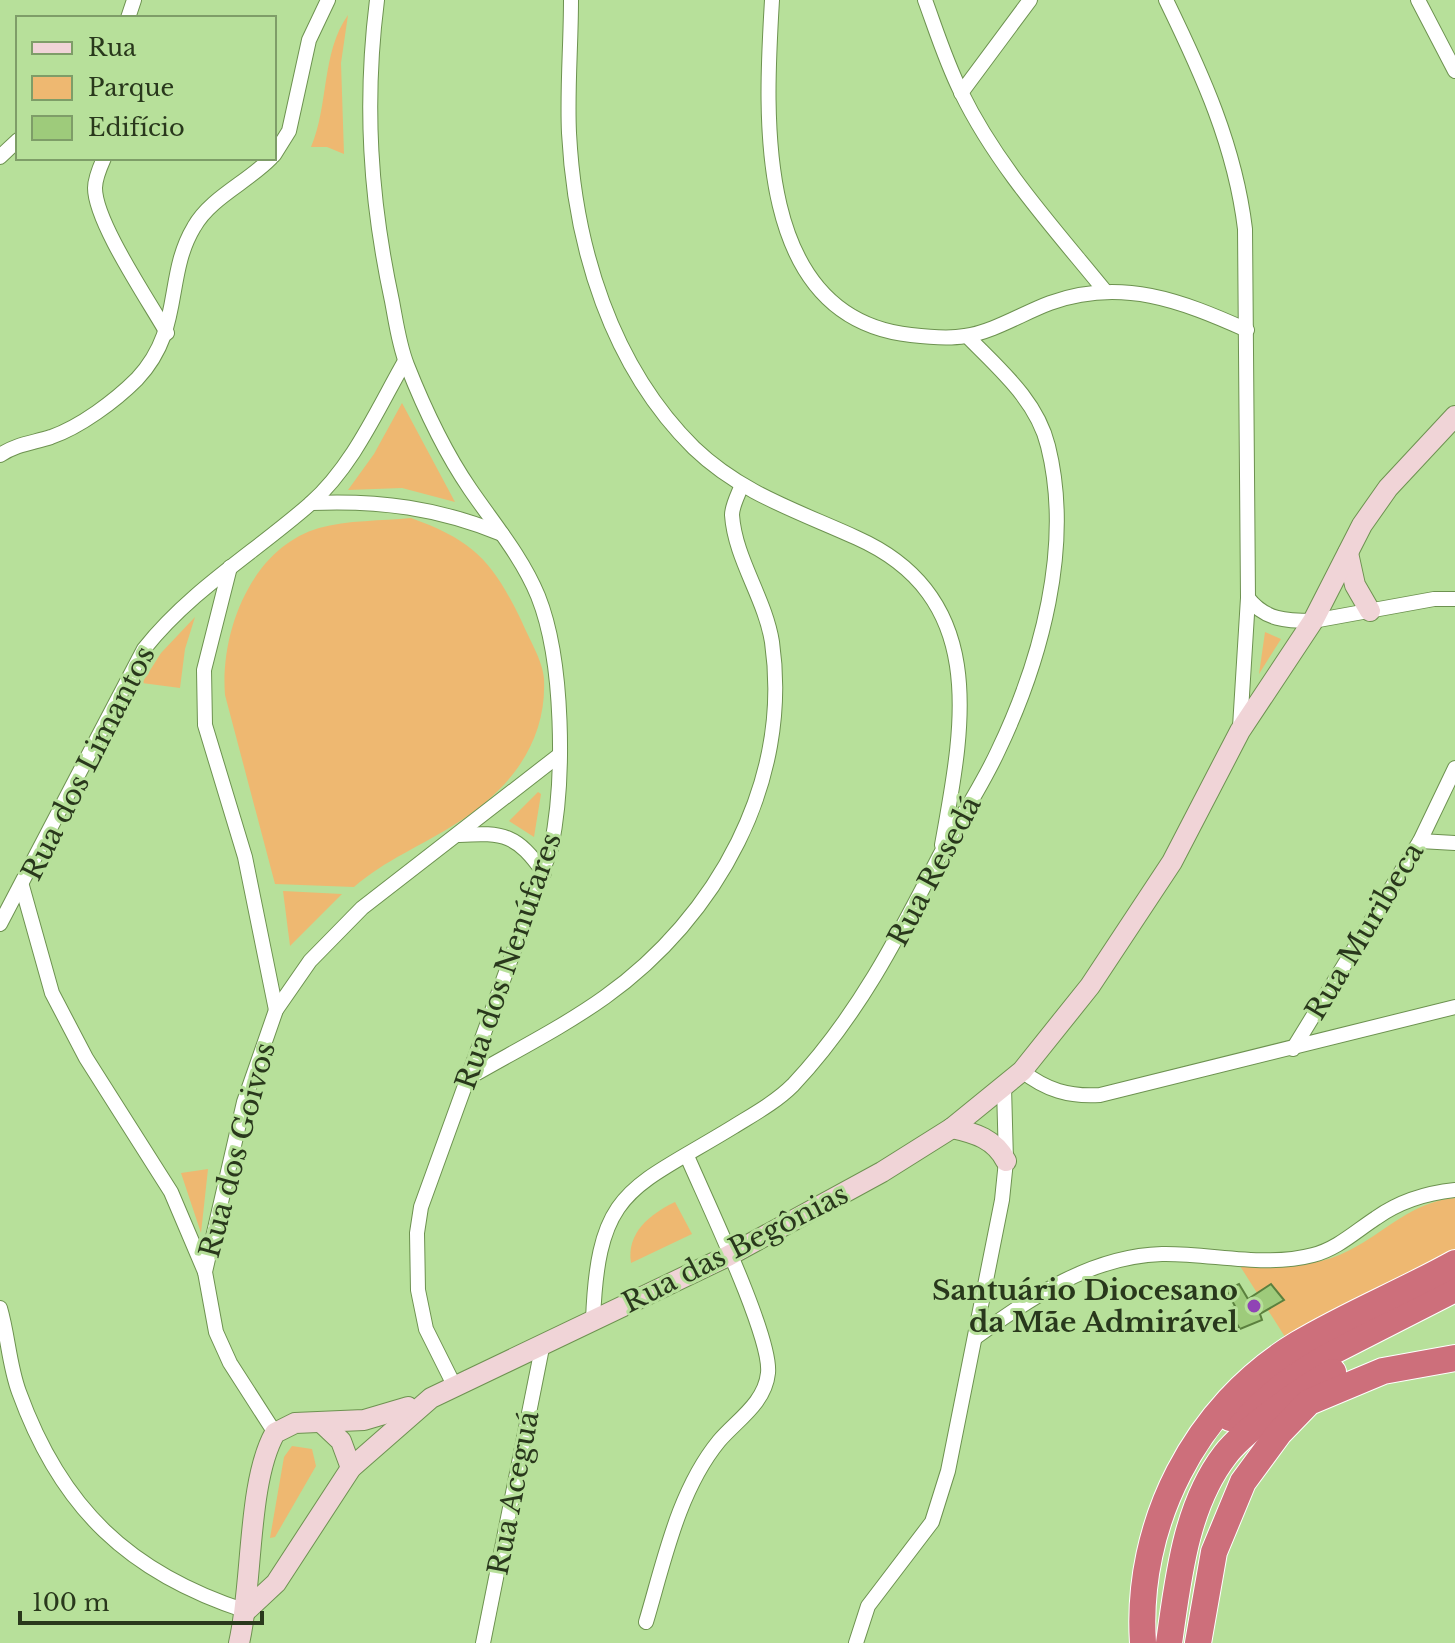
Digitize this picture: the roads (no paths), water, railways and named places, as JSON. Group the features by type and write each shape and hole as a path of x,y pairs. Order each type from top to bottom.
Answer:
{"highway":[{"path":"1143,1643 1145,1575 1153,1531 1173,1481 1199,1440 1250,1380 1297,1345 1455,1263"},
{"path":"1199,1440 1312,1362 1455,1289"},
{"path":"1309,1402 1383,1371 1455,1358"},
{"path":"1169,1643 1181,1561 1206,1490 1226,1454 1306,1387 1333,1372 1279,1433 1243,1482 1214,1552 1198,1643"}],"main road":[{"name":"Rua das Begônias","path":"275,1433 295,1423 323,1424 387,1416 431,1398 728,1256 882,1172 952,1128 1004,1087 1022,1071 1090,986 1172,862 1240,731 1313,621 1348,553 1388,488 1455,416"},
{"path":"1348,553 1355,585 1370,611"},
{"path":"952,1128 973,1133 999,1147 1006,1161"},
{"name":"Rua das Begônias","path":"246,1611 276,1583 351,1468 431,1398"},
{"path":"323,1424 341,1441 351,1468"},
{"path":"239,1643 246,1611 248,1569 264,1461 275,1433"},
{"path":"248,1569 259,1580 276,1583"}],"street":[{"path":"276,150 289,131 309,40 328,0"},
{"path":"377,0 368,112 387,276 405,361"},
{"path":"571,0 569,135 586,249 606,314 628,361 693,447 741,487 889,554 919,579 941,612 955,653 962,722 939,857"},
{"path":"772,0 769,50 773,156 784,227 796,255 824,297 847,315 867,325 930,337 967,336 1054,302 1105,291 1163,296 1247,330"},
{"path":"925,0 961,93 1020,188 1105,291"},
{"path":"961,93 1030,0"},
{"path":"1166,0 1217,112 1240,182 1245,229 1248,598 1240,731"},
{"path":"1418,0 1455,71"},
{"path":"0,157 16,142"},
{"path":"103,160 95,188 98,204 111,235 167,333"},
{"path":"0,455 23,443 69,429 137,379 167,333 186,243 195,225 268,160"},
{"name":"Rua Resedá","path":"593,1320 599,1248 606,1227 630,1192 764,1108 791,1087 838,1032 874,983 939,857 998,753 1032,670 1048,601 1055,540 1054,481 1048,444 1034,408 967,336"},
{"name":"Rua dos Limantos","path":"205,1272 171,1192 86,1058 52,993 22,886 38,847 85,767 126,678 144,649 171,615 311,503 356,449 405,361"},
{"name":"Rua dos Nenúfares","path":"405,361 447,453 503,535 538,597 549,635 556,683 557,821 544,873 431,1175 417,1233 418,1290 426,1329 454,1385"},
{"path":"470,1077 605,997 645,964 706,898 752,813 767,764 774,707 775,661 768,615 737,541 732,513 741,487"},
{"path":"311,503 396,503 434,510 503,535"},
{"path":"230,566 204,670 205,725 251,881 276,1010"},
{"path":"1248,598 1259,612 1269,617 1313,621 1434,599 1455,599"},
{"name":"Rua dos Goivos","path":"275,1433 230,1363 216,1332 205,1272 244,1102 276,1010 310,961 362,908 558,756"},
{"name":"Rua Muribeca","path":"1293,1049 1420,841 1455,768"},
{"path":"459,835 487,833 514,839 529,851 544,873"},
{"path":"1420,841 1455,843"},
{"path":"0,924 22,886"},
{"path":"1022,1071 1041,1086 1057,1092 1100,1095 1455,1007"},
{"path":"856,1643 868,1606 932,1522 948,1471 998,1228 1006,1161 1004,1087"},
{"path":"646,1622 670,1542 690,1491 719,1441 757,1401 768,1373 762,1337 687,1156"},
{"path":"976,1337 1047,1290 1094,1266 1124,1257 1164,1254 1229,1259 1314,1255 1406,1201 1433,1192 1455,1190"},
{"path":"0,1308 17,1388 35,1434 65,1484 112,1542 165,1578 246,1611"},
{"name":"Rua Aceguá","path":"483,1643 543,1343"}],"place":[{"name":"Santuário Diocesano da Mãe Admirável","path":"1254,1306"}]}
